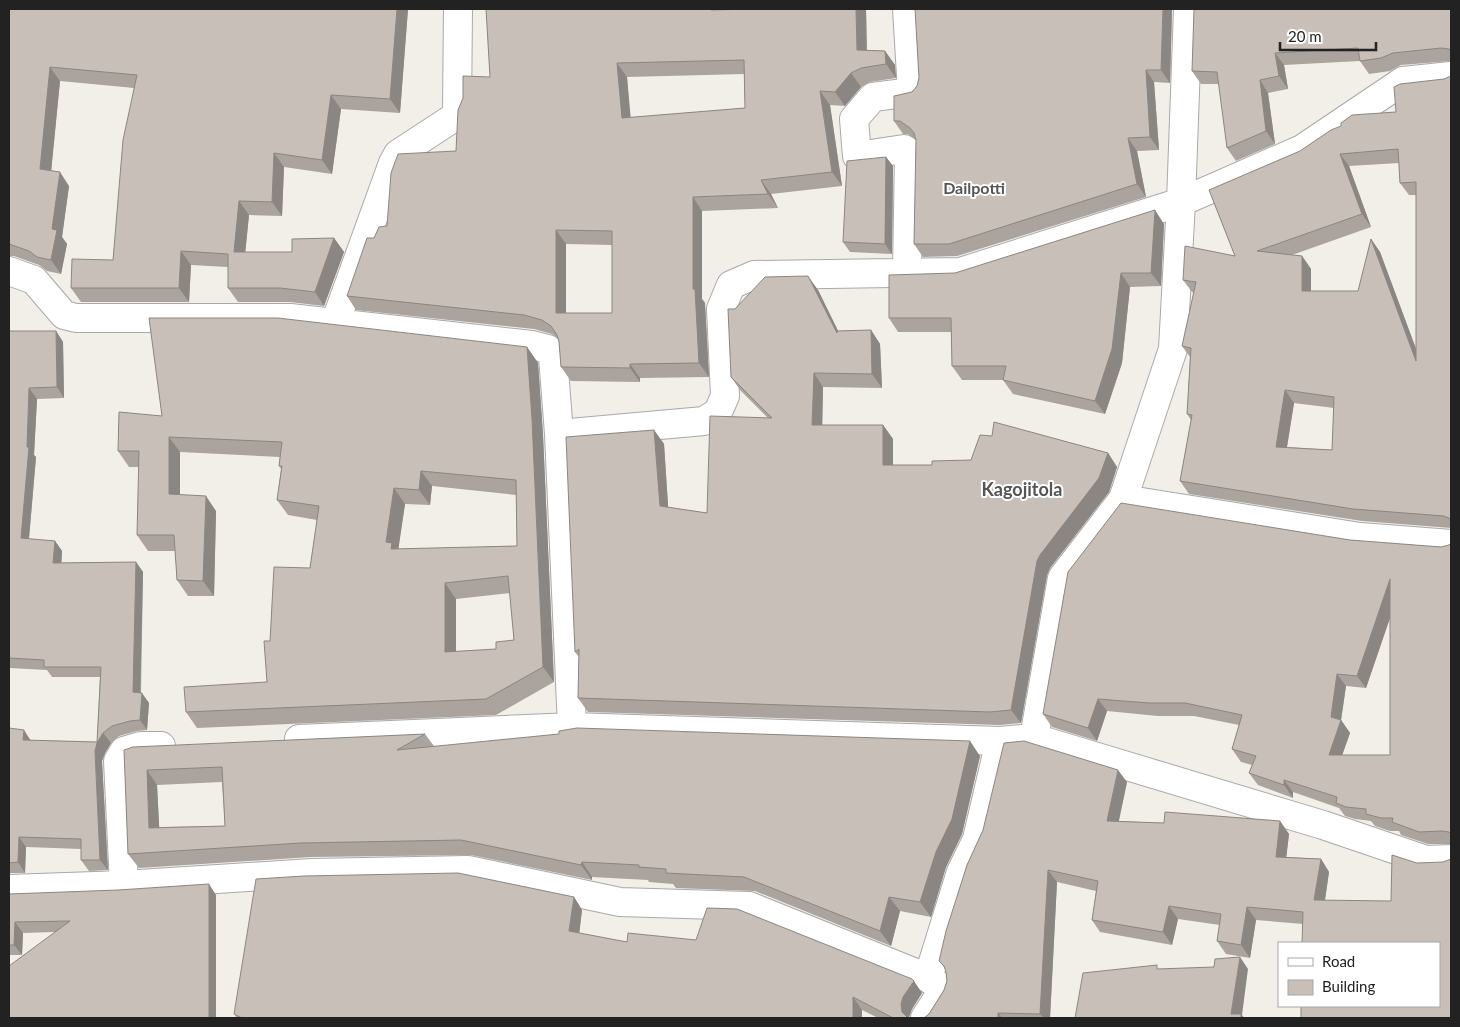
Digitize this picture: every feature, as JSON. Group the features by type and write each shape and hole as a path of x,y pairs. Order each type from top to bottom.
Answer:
{"street":[{"path":"335,323 392,163 398,154 453,118 457,111 458,9"},
{"path":"907,272 909,153 904,148 857,156 854,119 873,97 912,92 908,9"},
{"path":"1034,738 1062,578 1123,499 1173,349 1181,202 1188,9"},
{"path":"559,434 704,421 718,412 725,396 721,309 731,285 754,275 960,272 1181,202 1302,148 1404,81 1451,76"},
{"path":"9,271 34,280 64,315 76,318 290,318 532,345 548,349 553,357 559,434 572,727"},
{"path":"1123,499 1360,537 1451,544"},
{"path":"278,740 572,727 1000,741 1034,738 1323,825 1426,860 1451,859"},
{"path":"928,978 961,872 977,839 1000,741"},
{"path":"124,885 118,761 124,751 142,746 181,745"},
{"path":"9,889 124,885 312,873 468,870 620,902 749,906 928,978 939,986 940,995 925,1018"}],"building":[{"path":"9,9 397,9 390,99 331,95 322,160 274,153 272,202 239,201 234,252 292,252 292,239 334,238 315,292 280,288 228,288 228,254 181,251 179,288 71,288 72,259 113,260 123,140 137,75 50,67 40,169 60,172 52,229 57,230 51,260 37,257 29,251 9,244"},
{"path":"486,9 856,9 857,50 885,51 886,64 861,68 851,73 835,92 820,91 832,172 761,180 768,194 693,197 693,289 695,289 699,363 630,364 630,368 561,367 559,342 551,326 542,320 524,315 347,296 367,238 374,238 379,227 387,226 391,173 398,154 456,151 458,110 463,98 463,76 490,77","holes":["744,60 745,108 622,118 617,63","556,230 612,231 612,313 556,313"]},
{"path":"915,9 1163,9 1161,70 1146,70 1150,137 1128,138 1137,184 949,244 914,244 916,140 910,128 900,121 894,121 894,96 912,92 917,86 919,78"},
{"path":"1194,9 1451,9 1451,51 1441,48 1393,53 1381,58 1360,61 1358,48 1275,53 1279,76 1260,80 1266,131 1227,148 1217,72 1192,71"},
{"path":"1451,76 1451,519 1444,516 1353,509 1180,481 1192,415 1187,414 1191,348 1182,346 1196,282 1183,280 1185,246 1235,256 1209,190 1300,151 1331,130 1341,126 1341,123 1352,115 1396,112 1394,87 1400,84 1444,79","holes":["1398,149 1400,183 1416,182 1416,361 1371,239 1358,291 1302,291 1302,256 1257,251 1362,214 1340,154","1285,390 1334,397 1332,450 1276,447"]},
{"path":"886,157 885,244 843,242 847,161"},
{"path":"1155,210 1151,273 1121,273 1112,349 1095,401 1003,380 1006,366 952,366 951,318 889,318 889,275 955,273"},
{"path":"808,276 837,333 837,331 871,330 872,374 814,373 812,425 883,425 883,465 932,465 932,461 971,460 980,435 992,436 994,422 1108,453 1099,478 1037,561 1011,710 990,712 578,698 579,649 575,652 566,437 654,430 660,506 707,513 710,416 772,418 731,377 728,309 735,309 765,277"},
{"path":"149,318 278,318 527,347 543,667 486,699 186,712 184,687 267,682 264,641 270,641 274,567 310,568 319,506 277,500 282,466 279,466 282,442 169,437 169,494 206,496 203,581 177,580 174,535 137,535 139,451 118,451 119,412 162,416","holes":["421,471 516,480 517,546 391,549 392,543 386,542 394,488 419,490","508,576 514,640 496,642 496,649 445,652 445,583"]},
{"path":"9,331 56,331 57,387 29,388 27,447 29,447 21,538 55,541 53,563 136,562 133,692 142,693 140,720 112,726 103,733 97,743 95,751 100,860 81,860 81,839 19,837 18,862 9,863 9,728 24,730 23,740 97,742 101,667 44,667 44,660 9,658"},
{"path":"1121,503 1350,540 1441,547 1451,543 1451,834 1442,831 1419,832 1392,822 1393,818 1381,818 1366,814 1366,809 1346,807 1336,803 1337,797 1284,780 1284,785 1249,773 1256,756 1232,749 1242,715 1185,703 1149,703 1098,699 1088,728 1043,714 1068,572","holes":["1390,579 1390,755 1329,755 1341,720 1331,717 1337,674 1357,676"]},
{"path":"577,728 970,741 952,819 936,852 920,902 889,897 880,931 744,877 666,873 666,869 639,867 639,865 582,862 581,865 461,840 301,843 128,854 124,750 133,747 425,734 397,750 559,734 559,731","holes":["222,767 225,826 149,828 147,770"]},
{"path":"1024,741 1118,770 1107,821 1164,823 1165,812 1280,821 1276,857 1321,859 1314,900 1391,901 1392,855 1417,863 1443,862 1451,859 1451,1018 1301,1018 1301,1007 1440,1007 1440,942 1302,942 1303,912 1247,907 1241,945 1217,941 1221,914 1169,906 1163,932 1092,920 1098,881 1048,870 1040,1014 998,1013 998,1018 924,1018 929,1014 944,990 947,981 944,966 939,961 946,931 967,865 983,830 1004,743"},
{"path":"458,873 574,897 569,931 627,942 628,933 696,940 707,908 737,909 912,979 914,981 903,997 901,1004 902,1012 908,1018 893,1018 853,997 853,1018 242,1018 234,1014 256,879 304,876"},
{"path":"209,884 209,1018 9,1018 9,966 70,921 15,922 14,945 9,945 9,894"},
{"path":"1240,957 1231,1014 1241,1014 1241,1018 1075,1018 1083,973 1157,965 1157,969 1214,967 1215,959"}],"district":[{"name":"Dailpotti","path":"974,188"},
{"name":"Kagojitola","path":"1022,490"}]}
